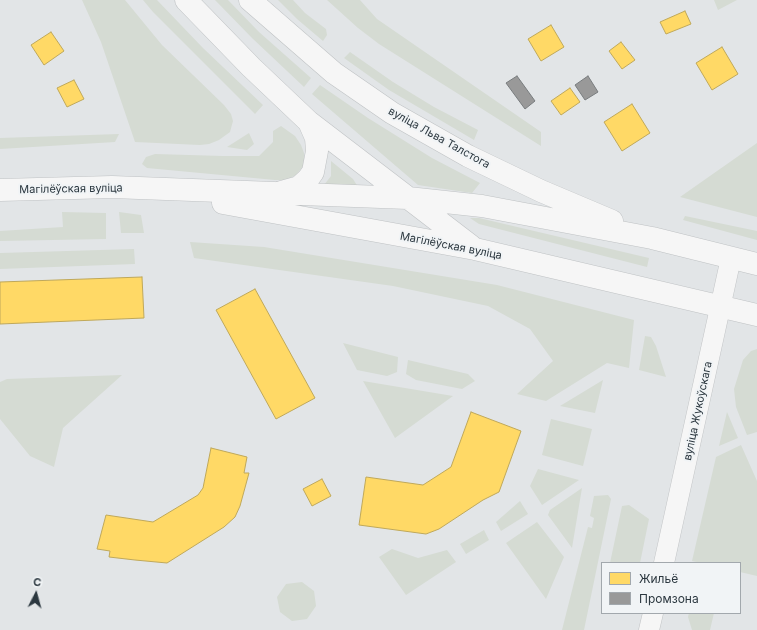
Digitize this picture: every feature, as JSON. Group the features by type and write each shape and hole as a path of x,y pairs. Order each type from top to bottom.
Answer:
{"main road":[{"path":"186,0 251,67 309,122 475,249"},
{"name":"вуліца Льва Талстога","path":"250,0 334,73 392,113 468,156 534,188 652,238"},
{"path":"273,194 299,187 313,172 317,151 316,138 309,122"},
{"name":"Магілёўская вуліца","path":"0,190 112,187 408,198 482,206 652,238 757,264"},
{"name":"Магілёўская вуліца","path":"143,189 475,249 757,315"},
{"name":"вуліца Жукоўскага","path":"664,562 731,258"},
{"path":"649,630 653,614"}],"shaded area":[{"path":"82,0 125,0 162,45 224,105 231,114 233,121 230,132 219,140 209,144 200,145 135,142 101,42"},
{"path":"143,0 157,0 203,48 263,105 255,114 153,12"},
{"path":"215,0 228,0 259,32 311,78 304,87 252,38"},
{"path":"278,0 293,0 305,13 326,29 327,35 323,41 297,19"},
{"path":"327,0 360,0 377,19 541,132 541,146 379,44 358,28"},
{"path":"714,0 737,0 718,10"},
{"path":"350,52 393,82 434,107 478,130 474,140 389,90 344,58"},
{"path":"320,85 368,118 432,158 480,183 472,193 418,185 312,94"},
{"path":"281,126 295,136 304,153 304,165 296,175 286,180 147,168 142,164 146,157 155,154 259,156 273,142 273,131"},
{"path":"249,133 254,144 247,150 227,147"},
{"path":"119,134 115,142 0,149 0,138"},
{"path":"757,143 757,217 680,197"},
{"path":"331,161 353,179 358,187 324,185 331,176"},
{"path":"62,212 106,213 106,239 0,241 0,231 63,227"},
{"path":"119,212 141,215 144,233 121,233"},
{"path":"685,216 757,231 757,240 683,220"},
{"path":"470,218 479,218 649,258 647,267 479,224"},
{"path":"190,242 264,247 497,285 634,320 629,368 607,363 546,401 517,394 553,361 530,329 488,306 393,286 194,258"},
{"path":"134,249 135,264 0,269 0,253"},
{"path":"645,336 651,337 656,346 666,377 639,370"},
{"path":"343,343 398,357 397,372 387,376 357,370"},
{"path":"757,349 757,432 747,435 736,407 734,389 743,360 751,351"},
{"path":"408,360 468,374 475,381 462,389 416,380 406,374"},
{"path":"122,375 63,428 54,467 30,456 0,419 0,382 7,379"},
{"path":"603,380 595,413 560,406"},
{"path":"363,381 453,396 395,438"},
{"path":"727,412 738,438 719,446"},
{"path":"551,419 592,429 583,466 542,455"},
{"path":"741,445 757,481 757,576 741,572 741,562 692,561 716,457"},
{"path":"538,469 579,480 542,505 530,486"},
{"path":"582,488 572,548 548,515 550,510"},
{"path":"608,495 611,499 584,630 562,630 588,527 592,528 594,518 590,516 594,496"},
{"path":"520,501 528,514 501,531 496,522"},
{"path":"629,505 649,519 640,562 610,562 622,506"},
{"path":"537,522 564,557 546,599 506,543"},
{"path":"484,530 489,540 466,554 460,544"},
{"path":"392,549 418,558 447,550 456,562 406,595 379,557"},
{"path":"302,582 314,591 316,606 307,619 292,621 280,612 277,597 286,584"},
{"path":"689,614 714,614 710,630 692,630 688,617"}],"building: Жильё":[{"path":"685,11 691,24 666,34 660,22"},
{"path":"551,25 564,47 541,61 528,39"},
{"path":"51,32 64,51 44,65 31,45"},
{"path":"621,42 635,60 622,69 609,51"},
{"path":"722,47 738,74 712,90 696,63"},
{"path":"74,80 84,99 67,107 57,88"},
{"path":"570,88 580,102 561,115 551,101"},
{"path":"632,104 650,133 622,151 604,122"},
{"path":"142,277 144,318 0,324 0,282"},
{"path":"255,289 315,398 276,419 216,310"},
{"path":"471,412 521,431 499,492 483,500 439,529 426,534 359,525 366,477 423,485 451,467"},
{"path":"211,448 247,457 244,473 249,473 240,506 235,517 224,527 167,563 109,557 110,551 97,549 106,515 153,522 198,495 203,488"},
{"path":"322,479 331,496 312,506 303,489"}],"building: Промзона":[{"path":"517,76 535,101 525,109 506,83"},
{"path":"588,76 598,92 585,100 575,85"}]}
